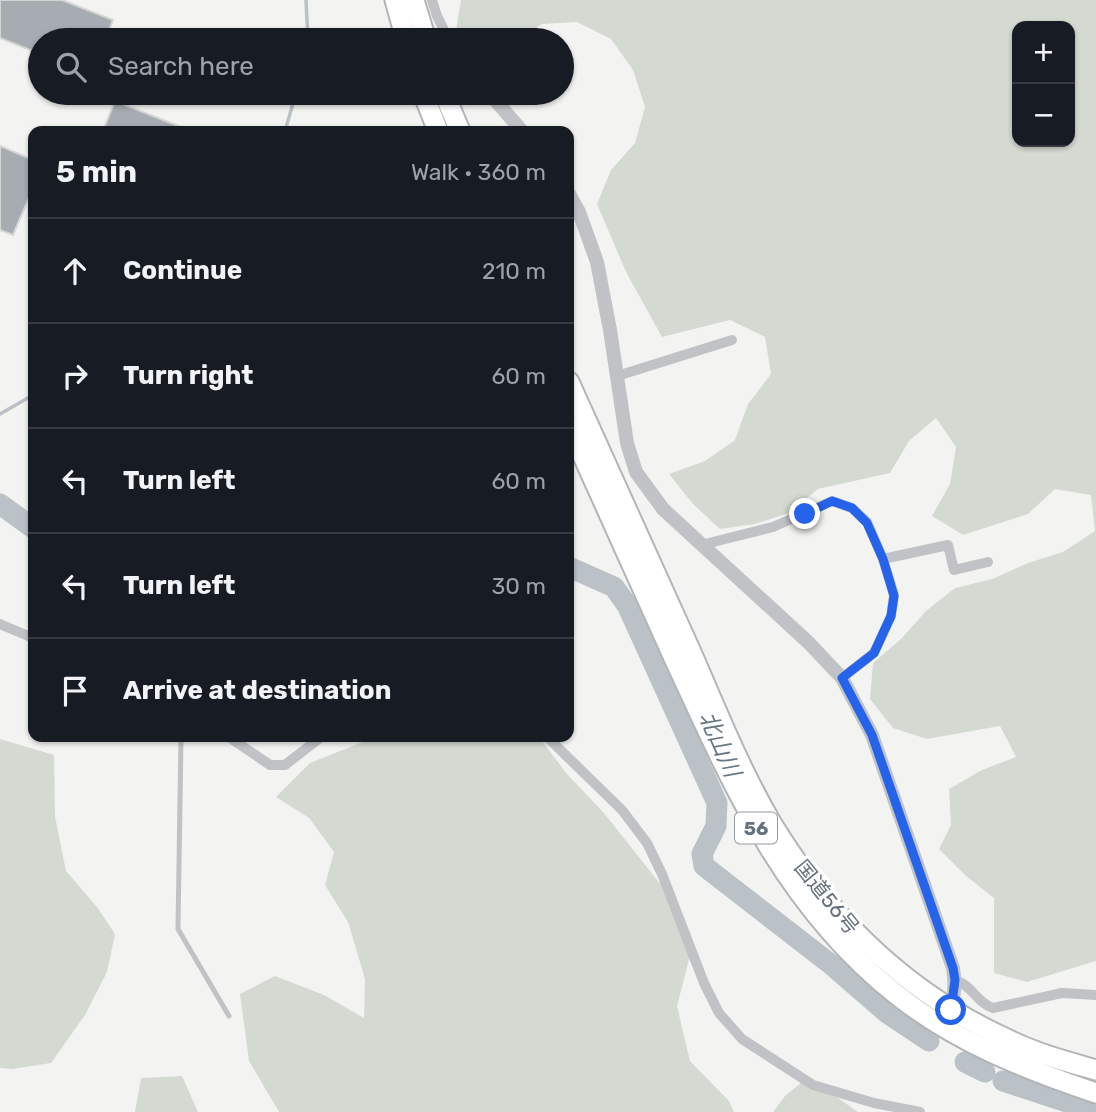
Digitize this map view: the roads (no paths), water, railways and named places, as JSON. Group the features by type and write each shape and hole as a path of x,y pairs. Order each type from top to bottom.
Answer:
{"highway":[{"path":"395,0 403,28"},
{"path":"414,0 422,28"},
{"path":"428,105 436,126"},
{"path":"449,105 458,126"},
{"name":"国道56号","path":"574,396 605,483 718,753 759,833 796,890 834,938 897,996 948,1019 1096,1070"},
{"name":"国道56号","path":"574,433 605,483"},
{"name":"国道56号","path":"948,1019 1006,1059 1096,1093"}],"street":[{"path":"432,0 443,28"},
{"path":"499,105 518,126"},
{"path":"574,203 597,262 627,443 636,472 663,509 809,643 842,678 872,735 937,922 955,980 948,1019"},
{"path":"617,376 732,340"},
{"path":"605,483 636,472"},
{"path":"701,545 773,527 832,501 852,508 867,523 883,559 894,596 891,616 874,653 842,678"},
{"path":"883,559 948,545 954,569 988,562"},
{"path":"0,624 28,636"},
{"path":"236,742 270,765 285,765 315,742"},
{"path":"552,742 622,810 639,832 662,874 704,983 719,1013 742,1039 813,1085 919,1112"},
{"path":"955,980 968,986 985,1005 993,1009 1062,993 1096,995"}],"lane":[{"path":"181,742 178,929 229,1016"}],"waterway":[{"path":"306,0 307,28"},
{"path":"286,126 293,105"},
{"path":"0,414 28,398"},
{"name":"北山川","path":"0,504 28,524"},
{"name":"北山川","path":"574,569 614,587 627,605 717,803 716,826 702,854 704,866 833,966 887,1013 929,1041"},
{"name":"北山川","path":"965,1062 985,1072"},
{"name":"北山川","path":"1003,1081 1094,1111"}]}
